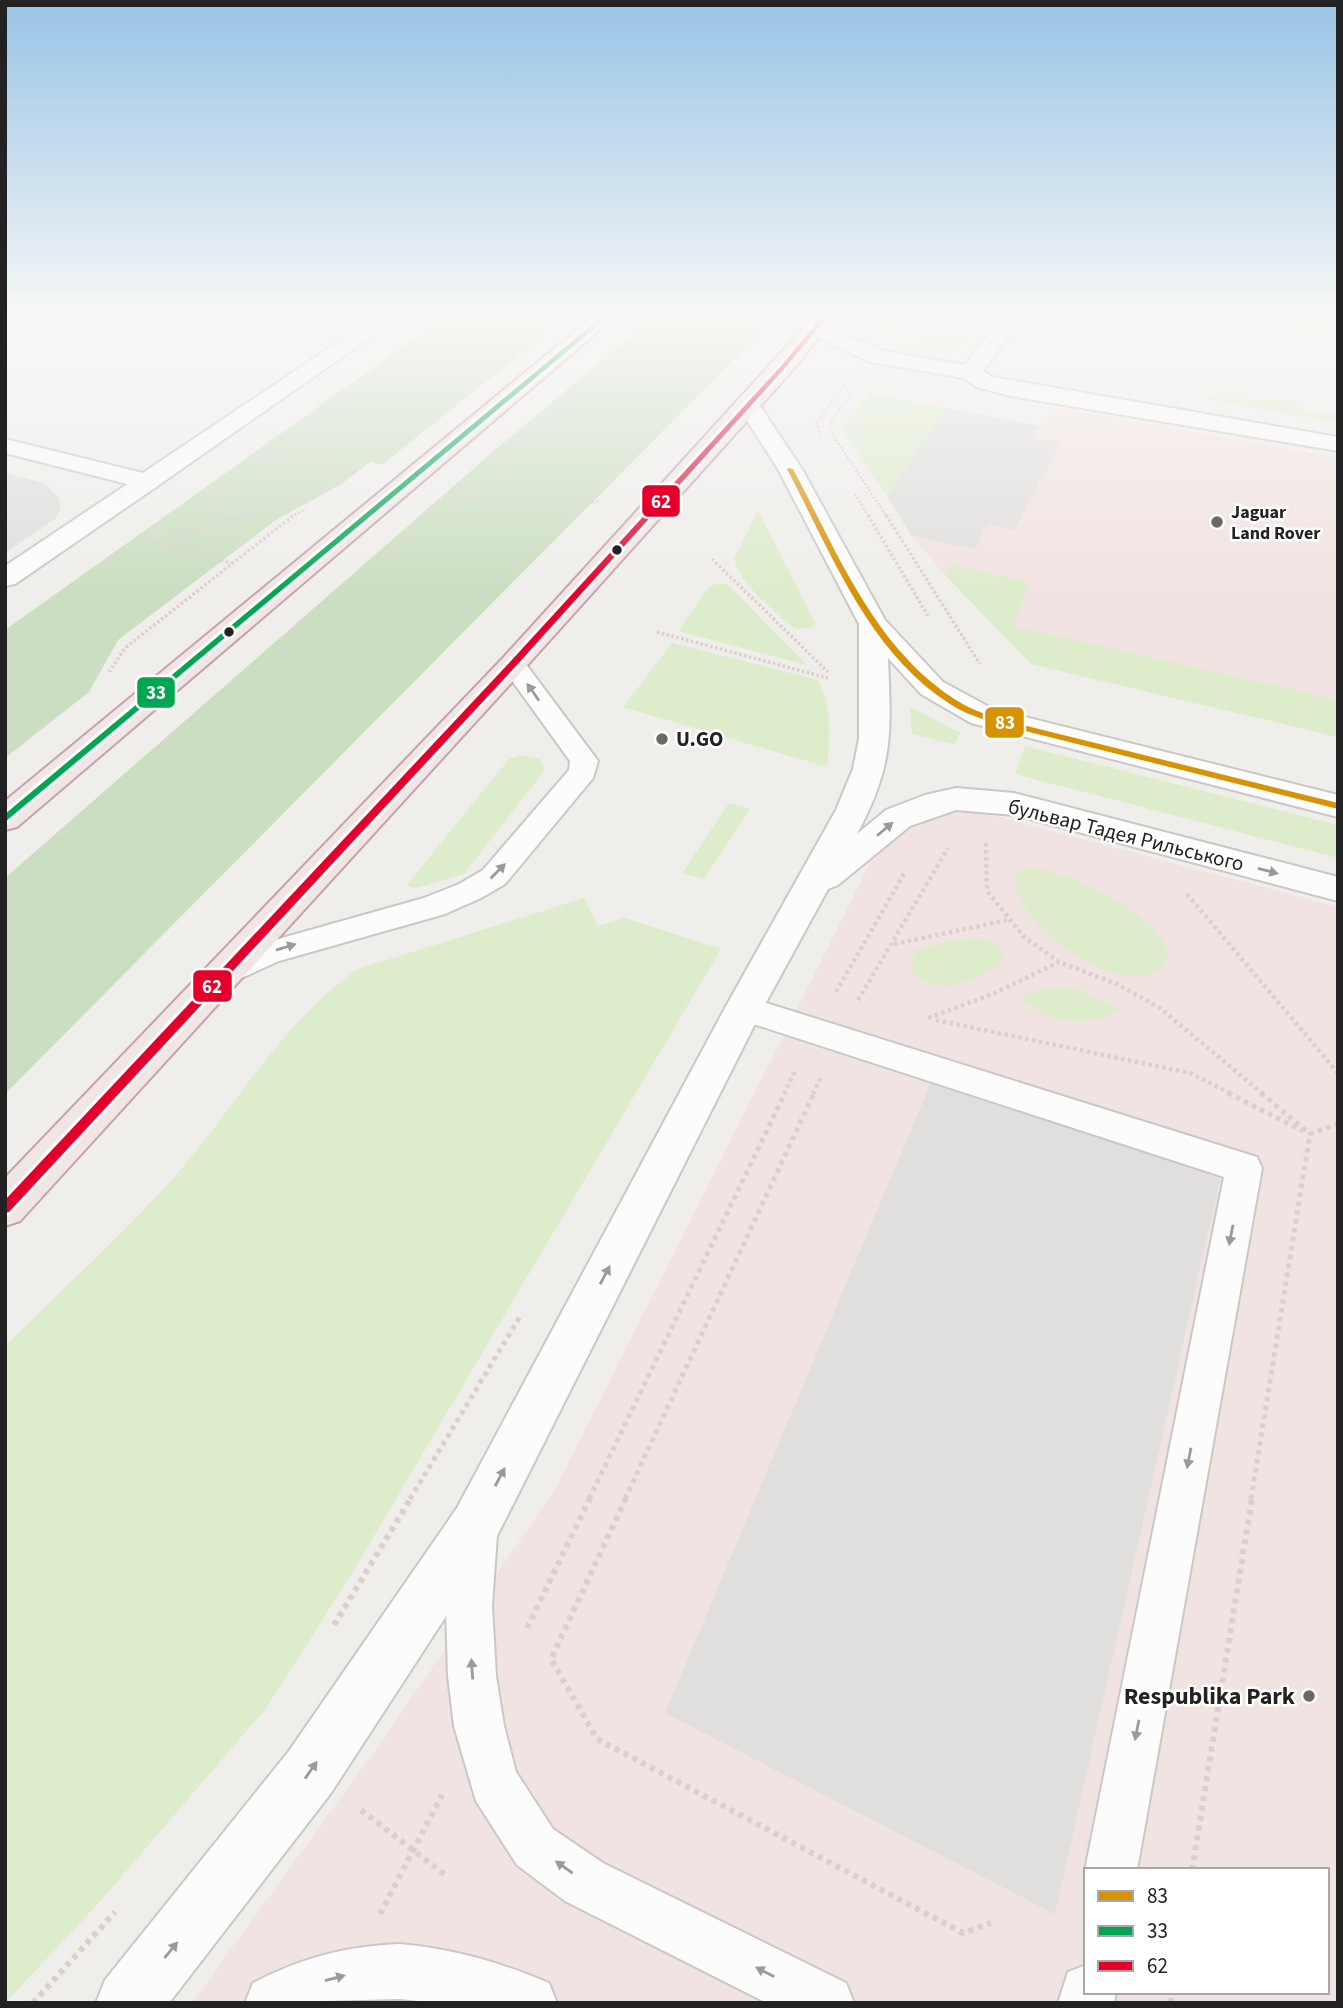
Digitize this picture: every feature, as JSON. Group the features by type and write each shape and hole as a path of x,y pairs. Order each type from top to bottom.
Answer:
{"highway":[{"path":"5,819 498,407"},
{"path":"5,1208 513,664 746,407"}],"street":[{"path":"5,578 258,407"},
{"path":"749,407 790,469 873,624 932,688 982,716 1338,806"},
{"path":"1120,407 1338,444"},
{"path":"5,446 148,482"},
{"path":"128,2003 310,1772 475,1526 744,1009 813,888 853,810 869,769 874,739 873,624"},
{"name":"бульвар Тадея Рильського","path":"813,888 898,818 925,806 956,799 1014,804 1338,890"}],"lane":[{"path":"223,972 294,945 434,906 494,877 583,772 584,761 513,664"},
{"path":"744,1009 1244,1168 1111,1868"},
{"path":"475,1526 469,1606 472,1676 480,1726 494,1783 535,1847 584,1882 827,2003"},
{"path":"272,2003 290,1991 350,1975 404,1972 463,1978 529,2003"}],"path":[{"path":"824,443 817,423 830,407"},
{"path":"840,407 831,421 830,431 908,548 973,657 984,669"},
{"path":"259,450 364,473"},
{"path":"850,486 928,617"},
{"path":"232,564 156,541 336,488"},
{"path":"454,493 540,508 609,500"},
{"path":"657,632 838,681 712,559"},
{"path":"986,837 987,891 1007,920 1025,938 1059,962 1117,984 1160,1008 1310,1134"},
{"path":"953,844 944,851 894,944 859,998 827,1035 551,1659 597,1739 962,1933 990,1923"},
{"path":"521,1639 827,1035 911,863"},
{"path":"1180,885 1338,1073"},
{"path":"894,944 1007,920"},
{"path":"928,1018 993,994 1059,962"},
{"path":"859,998 870,1002"},
{"path":"916,1015 1190,1073 1310,1134 1338,1124"},
{"path":"1192,1868 1310,1134"},
{"path":"328,1634 528,1303"},
{"path":"350,1975 412,1850 480,1726"},
{"path":"361,1810 448,1877"},
{"path":"33,2003 125,1902"}],"shaded area":[{"path":"859,407 940,407 1040,426 1059,408 1338,458 1338,737 1031,664 945,575 912,536 842,429"},
{"path":"946,408 1040,426 1034,437 1061,443 1014,530 987,524 975,549 912,536 887,496"},
{"path":"5,473 44,483 59,498 61,508 56,518 5,553"},
{"path":"951,810 978,811 1338,907 1338,2003 192,2003 384,1738 557,1486 873,857 907,827 926,816"},
{"path":"932,1080 1220,1179 1055,1914 665,1713"}],"green space":[{"path":"318,407 455,407 382,465 371,461 343,483 276,520 118,640 89,692 5,758 5,630"},
{"path":"547,407 687,407 5,1094 5,878"},
{"path":"859,407 946,408 887,496 842,429"},
{"path":"1248,407 1299,407 1302,411 1338,415 1338,423"},
{"path":"758,510 815,623 811,628 796,629 787,623 756,594 737,568 734,559"},
{"path":"952,564 1026,582 1027,588 1013,626 1338,700 1338,737 1031,664 945,575"},
{"path":"726,584 733,590 807,665 678,631 709,587"},
{"path":"672,643 818,680 826,701 829,722 827,767 623,707"},
{"path":"910,707 960,733 955,745 912,734"},
{"path":"1025,746 1338,825 1338,858 1015,774"},
{"path":"521,755 540,759 545,770 464,874 417,888 406,886 509,759"},
{"path":"729,803 750,809 704,879 682,873"},
{"path":"1026,868 1061,875 1082,883 1123,905 1156,932 1165,945 1168,961 1151,974 1128,976 1101,969 1074,954 1030,914 1018,892 1016,873"},
{"path":"584,898 598,926 625,918 721,949 351,1575 267,1707 97,1905 5,2003 5,1346 155,1198 197,1150 283,1039 331,990 358,969"},
{"path":"977,938 995,943 1005,958 985,973 959,984 945,986 921,980 912,971 914,951 953,940"},
{"path":"1054,987 1077,988 1120,1009 1095,1019 1068,1021 1043,1014 1020,998 1034,991"}],"transit line":[{"name":"33","path":"5,819 498,407"},
{"name":"62","path":"5,1208 513,664 747,407"},
{"name":"83","path":"790,469 858,598 878,629 900,657 926,682 954,703 1024,728 1338,806"}],"place":[{"name":"Jaguar Land Rover","path":"1217,522"},
{"name":"U.GO","path":"662,739"},
{"name":"Respublika Park","path":"1309,1696"}]}
